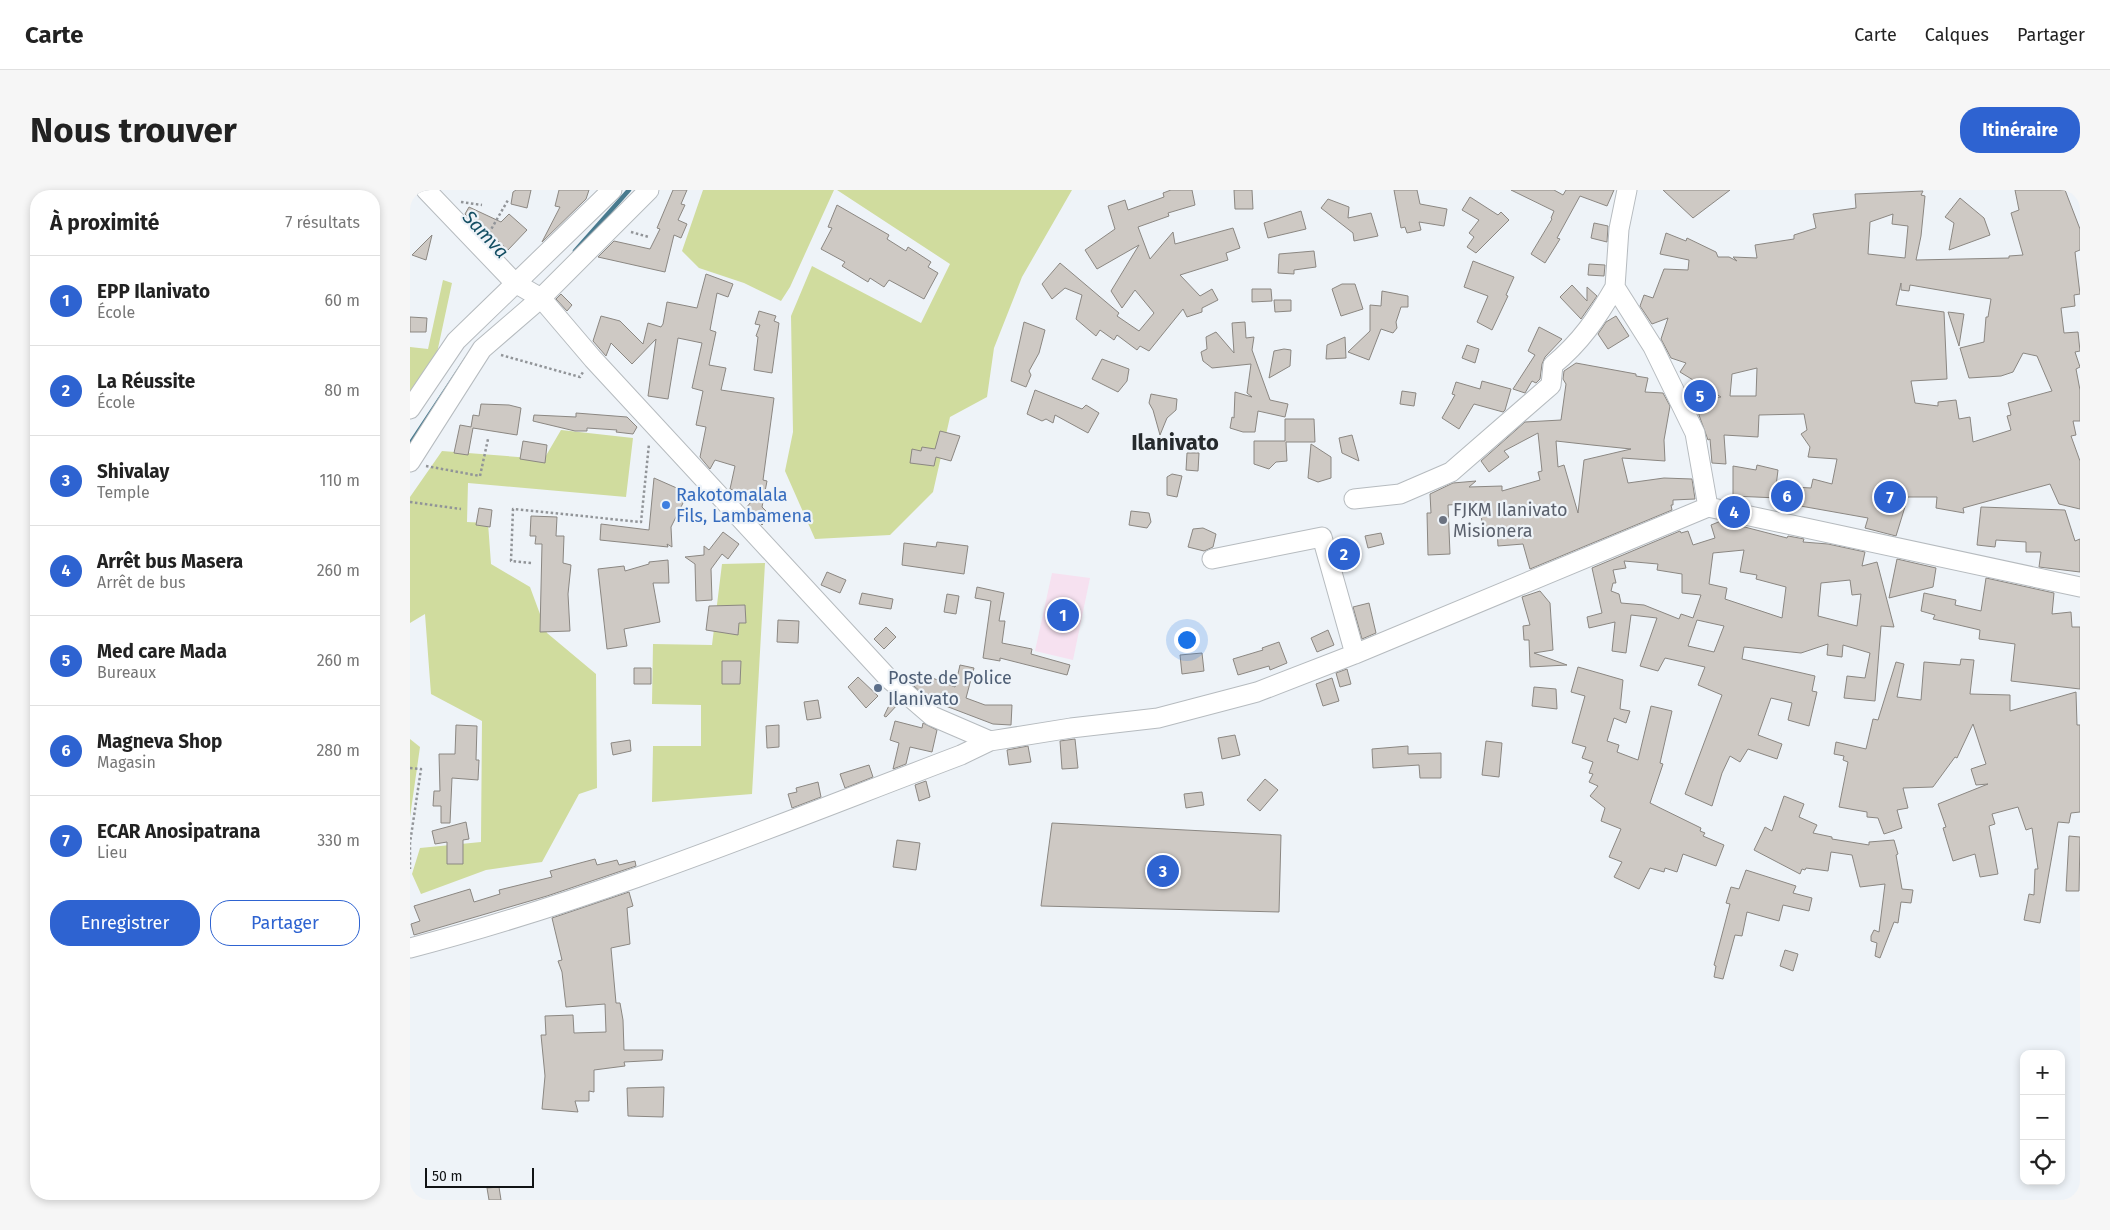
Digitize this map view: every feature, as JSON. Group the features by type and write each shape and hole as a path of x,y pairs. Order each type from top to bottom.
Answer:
{"street":[{"path":"426,190 515,283 542,298 593,359 888,678 932,716 990,741"},
{"path":"410,409 456,341 612,190"},
{"path":"414,463 482,349 542,298 649,190"},
{"path":"1354,498 1400,494 1451,472 1551,385 1553,366 1575,347 1598,317 1616,287 1619,229 1627,190"},
{"path":"1616,287 1653,347 1695,433 1708,507"},
{"path":"410,948 478,931 648,875 961,755 990,741 1070,728 1158,718 1257,692 1355,654 1708,507 2080,586"},
{"path":"1212,559 1322,537 1355,654"}],"path":[{"path":"482,248 508,200"},
{"path":"482,349 580,377 593,359"},
{"path":"531,563 512,560 514,509 641,522 652,423"},
{"path":"414,463 480,476 488,439"},
{"path":"410,502 462,509"},
{"path":"410,768 421,769 410,843 410,869"}],"shaded area":[{"path":"1052,573 1090,578 1073,660 1035,651"}],"green space":[{"path":"703,190 834,190 790,287 781,301 744,283 699,268 682,251"},
{"path":"837,190 1072,190 1022,277 994,348 987,397 950,417 933,492 890,535 815,539 785,471 793,432 791,316 812,266 921,323 950,264"},
{"path":"443,280 452,283 437,353 422,383 410,393 410,347 428,349"},
{"path":"561,430 633,438 626,497 468,483 467,522 488,523 491,564 530,587 547,633 596,674 597,788 579,794 542,862 486,870 421,894 412,874 420,848 481,842 482,721 431,694 425,614 410,623 410,497 442,451 544,459"},
{"path":"765,563 752,794 652,802 653,746 701,746 701,705 652,704 653,644 712,645 722,564"},
{"path":"410,739 420,747 410,817"}],"building":[{"path":"516,190 531,190 527,208 511,204 513,192"},
{"path":"559,190 589,190 586,199 542,242 560,207 555,206"},
{"path":"673,190 687,190 681,204 685,205 678,220 687,224 681,238 674,235 665,272 598,257 614,241 650,249 660,229 657,228"},
{"path":"1171,190 1192,190 1195,205 1168,213 1169,216 1138,227 1150,259 1173,232 1175,244 1233,228 1240,248 1226,253 1228,260 1180,275 1200,296 1212,289 1218,300 1202,308 1202,312 1187,317 1183,309 1149,351 1140,346 1137,350 1117,335 1114,340 1100,330 1096,336 1076,319 1082,295 1065,288 1052,299 1042,284 1060,263 1119,313 1117,316 1139,331 1154,313 1135,290 1122,308 1111,291 1139,245 1097,269 1085,250 1115,229 1108,206 1125,200 1128,210 1164,197 1163,193"},
{"path":"1234,190 1252,190 1253,209 1235,209"},
{"path":"1394,190 1417,190 1420,204 1447,209 1444,226 1419,222 1421,230 1407,233 1405,227 1401,228"},
{"path":"1511,190 1554,190 1563,195 1566,190 1614,190 1607,206 1580,196 1557,238 1560,239 1545,263 1531,254 1552,219 1554,211"},
{"path":"1663,190 1730,190 1693,218"},
{"path":"2015,190 2065,190 2080,229 2080,250 2075,252 2080,294 2074,295 2075,306 2061,308 2064,333 2078,332 2080,351 2075,352 2080,367 2076,369 2080,390 2080,421 2073,421 2076,435 2071,436 2080,461 2080,509 2059,504 2050,484 1963,508 1964,513 1936,508 1937,497 1908,497 1896,536 1865,528 1868,518 1778,502 1778,498 1733,496 1733,466 1756,470 1757,465 1778,470 1776,486 1811,488 1813,479 1832,484 1837,459 1808,457 1810,447 1801,434 1807,430 1804,414 1759,415 1758,437 1724,435 1726,464 1712,463 1710,439 1708,440 1699,415 1697,399 1721,397 1680,372 1686,363 1671,358 1661,339 1668,318 1652,324 1640,306 1644,295 1653,298 1664,269 1688,270 1689,260 1660,254 1666,233 1686,241 1687,238 1716,252 1718,257 1729,257 1737,261 1733,257 1757,258 1755,245 1794,239 1794,235 1816,228 1813,214 1856,208 1855,194 1923,191 1921,195 1925,196 1921,236 1916,260 2009,258 2009,256 2023,255 2011,213 2019,210","holes":["1893,214 1892,224 1908,226 1905,258 1868,254 1870,222","1901,283 1901,290 1909,291 1910,285 1991,299 1988,317 1986,317 1984,342 1960,348 1969,378 2001,376 2013,372 2023,353 2037,356 2052,391 2008,403 2011,415 2007,416 2011,430 1973,442 1970,417 1959,419 1956,400 1938,402 1938,406 1915,403 1911,381 1947,379 1944,312 1896,305","1757,368 1756,396 1730,396 1732,374"]},
{"path":"1470,197 1498,215 1501,212 1509,220 1476,253 1467,247 1474,237 1469,233 1479,220 1462,210"},
{"path":"1960,198 1984,218 1990,235 1949,250 1954,223 1945,217"},
{"path":"1328,199 1349,207 1348,218 1371,213 1378,236 1354,241 1353,233 1321,208"},
{"path":"837,205 889,235 887,239 906,251 908,247 931,262 928,267 938,273 924,299 889,280 884,287 870,278 868,282 842,266 845,262 821,249 832,228 828,227"},
{"path":"469,207 501,222 509,214 527,230 508,250 489,233 477,227 465,214"},
{"path":"1301,211 1306,229 1268,238 1264,223"},
{"path":"1594,223 1608,226 1607,242 1591,238"},
{"path":"432,235 426,260 412,255"},
{"path":"1314,251 1316,267 1294,270 1294,274 1278,273 1279,254"},
{"path":"1473,261 1514,277 1506,295 1508,296 1492,330 1477,322 1488,296 1464,287"},
{"path":"1589,264 1605,265 1604,276 1588,275"},
{"path":"706,274 733,284 728,297 717,293 710,330 716,332 709,365 726,368 721,390 774,398 763,480 767,481 762,507 771,516 762,525 746,508 756,496 730,489 735,466 715,460 710,469 700,457 706,427 696,425 703,391 692,388 702,343 678,338 668,399 648,396 656,339 632,364 611,343 606,356 593,341 601,316 620,321 643,344 648,323 661,327 663,324 667,302 697,308"},
{"path":"1342,284 1355,284 1363,309 1341,316 1332,289"},
{"path":"1572,285 1587,301 1587,287 1597,296 1581,319 1560,297"},
{"path":"1252,289 1271,289 1272,301 1252,302"},
{"path":"1382,291 1408,296 1408,307 1401,307 1396,322 1397,328 1393,333 1381,329 1369,360 1348,352 1370,331 1370,305 1381,306"},
{"path":"561,294 572,305 567,311 556,299"},
{"path":"1274,300 1291,300 1291,311 1275,312"},
{"path":"759,311 776,316 774,321 779,323 772,373 754,370 758,337 756,336 760,325 755,324"},
{"path":"1948,312 1964,314 1959,346"},
{"path":"1616,316 1629,336 1608,349 1598,334 1606,322"},
{"path":"410,317 427,318 426,332 410,332"},
{"path":"1024,322 1045,330 1039,353 1029,371 1031,375 1026,387 1011,381"},
{"path":"1245,322 1246,338 1254,337 1252,350 1270,400 1288,404 1285,417 1258,411 1255,432 1243,432 1230,428 1232,417 1234,418 1235,392 1252,397 1247,393 1251,364 1212,368 1203,361 1201,352 1207,349 1206,337 1216,332 1234,353 1232,323"},
{"path":"1539,327 1562,339 1545,357 1540,379 1536,383 1532,381 1525,393 1513,389 1535,355 1528,351"},
{"path":"1345,337 1346,358 1326,359 1327,345"},
{"path":"1467,345 1479,349 1475,363 1462,358"},
{"path":"1291,350 1290,366 1269,378 1274,351"},
{"path":"1102,359 1129,369 1127,381 1118,392 1092,379"},
{"path":"1576,363 1648,378 1645,392 1663,393 1670,406 1664,440 1665,461 1622,458 1628,483 1664,478 1692,479 1695,499 1673,500 1672,510 1530,569 1523,544 1498,546 1497,528 1482,528 1481,503 1448,505 1450,554 1428,555 1427,513 1431,513 1430,494 1453,483 1476,481 1469,487 1502,486 1502,491 1540,480 1538,472 1542,471 1538,433 1504,451 1509,457 1489,472 1481,461 1525,422 1561,420 1566,384 1563,379 1564,371","holes":["1556,441 1631,449 1584,460 1578,513 1564,465 1558,467"]},
{"path":"1482,381 1511,389 1503,412 1474,404 1459,429 1442,418 1455,395 1452,394 1456,382 1480,389"},
{"path":"1035,390 1082,409 1086,405 1099,413 1088,433 1055,415 1053,423 1046,419 1042,421 1027,414"},
{"path":"1402,391 1416,393 1414,406 1400,404"},
{"path":"1151,394 1177,399 1176,410 1167,418 1160,435 1153,410 1149,403"},
{"path":"481,404 509,405 521,408 517,435 473,428 468,455 454,453 460,425 471,427 473,415 479,416"},
{"path":"576,413 627,417 637,427 633,434 616,432 617,430 587,428 587,431 575,431 533,421 534,415 576,417"},
{"path":"1285,419 1314,419 1315,442 1286,442 1287,461 1276,462 1269,469 1254,464 1254,441 1285,441"},
{"path":"940,431 960,436 951,461 936,457 934,466 910,463 912,449 921,451 922,447 935,449"},
{"path":"1352,435 1359,461 1342,453 1339,438"},
{"path":"523,441 547,445 545,463 520,459"},
{"path":"1311,444 1331,457 1331,478 1318,482 1308,478"},
{"path":"1187,453 1199,453 1198,471 1186,470"},
{"path":"1172,474 1182,476 1177,497 1167,495 1167,477"},
{"path":"654,478 688,493 671,527 672,547 667,544 668,547 600,540 601,524 649,530"},
{"path":"1981,507 2065,510 2075,541 2080,539 2080,572 2039,567 2041,552 2026,552 2026,542 1996,540 1995,547 1977,545"},
{"path":"479,508 492,510 490,527 476,525"},
{"path":"1131,511 1149,513 1151,522 1147,528 1129,525"},
{"path":"531,516 557,517 556,536 564,536 563,563 571,565 568,594 570,631 540,632 542,544 535,544 536,536 530,536"},
{"path":"1721,521 1723,525 1733,524 1787,538 1788,536 1804,539 1803,542 1828,544 1865,552 1862,566 1877,562 1894,627 1881,626 1875,701 1844,698 1847,676 1865,678 1870,653 1843,645 1842,657 1827,655 1828,644 1801,653 1744,647 1742,659 1815,676 1812,691 1817,692 1809,726 1788,720 1792,703 1771,698 1758,735 1782,744 1777,759 1748,749 1740,762 1730,756 1722,773 1712,806 1685,794 1722,695 1698,685 1705,667 1665,658 1658,671 1640,666 1657,618 1631,615 1626,653 1612,651 1615,622 1589,628 1587,617 1602,613 1592,568 1680,531 1681,533 1688,531 1693,545 1715,538 1711,525","holes":["1744,550 1740,572 1757,575 1756,579 1786,587 1782,618 1725,599 1727,588 1709,584 1713,553","1624,561 1658,564 1657,570 1682,574 1682,593 1701,595 1693,618 1681,614 1679,619 1644,605 1621,603 1619,594 1611,591 1613,583 1616,583 1613,570 1626,568","1850,580 1852,595 1861,594 1857,626 1818,616 1821,583","1697,620 1724,626 1714,652 1688,646"]},
{"path":"1203,528 1216,534 1213,547 1204,551 1188,547 1193,529"},
{"path":"723,532 739,544 728,559 722,554 711,569 712,600 696,601 695,564 685,557 704,555 704,546 709,550"},
{"path":"1381,533 1384,544 1368,548 1365,536"},
{"path":"937,542 968,546 964,574 902,565 904,543 936,547"},
{"path":"1897,559 1936,568 1933,587 1889,598"},
{"path":"668,560 669,583 653,583 660,622 624,629 627,646 607,649 598,569 624,566 625,571 649,564 649,562"},
{"path":"827,572 846,580 840,593 821,585"},
{"path":"1986,578 2054,593 2052,614 2071,612 2072,627 2080,627 2080,689 2011,681 2015,644 1979,639 1980,630 1933,619 1935,615 1921,611 1924,593 1956,600 1955,605 1981,611"},
{"path":"977,587 1004,593 999,621 1005,621 1002,643 1032,649 1031,654 1070,665 1067,675 1000,658 1000,661 983,658 991,601 975,598"},
{"path":"1540,591 1550,603 1553,650 1534,653 1567,665 1530,667 1529,640 1524,640 1523,626 1530,625 1522,597"},
{"path":"862,593 893,599 891,609 859,604"},
{"path":"947,594 959,596 956,614 944,612"},
{"path":"1369,603 1376,633 1362,639 1353,607"},
{"path":"745,605 746,623 739,623 738,635 706,630 709,606"},
{"path":"778,620 799,621 798,643 777,642"},
{"path":"886,627 896,637 884,649 874,639"},
{"path":"1328,630 1334,645 1317,652 1311,638"},
{"path":"1279,642 1287,663 1270,670 1269,666 1238,675 1233,659 1263,650 1262,648"},
{"path":"1202,653 1204,671 1182,674 1180,655"},
{"path":"1961,659 1974,660 1970,694 2010,695 2010,711 2076,692 2077,725 2080,725 2080,812 2071,813 2069,823 2058,822 2040,923 2024,920 2029,894 2034,895 2035,869 2038,869 2032,828 2026,830 2018,807 1992,814 1995,824 1989,826 1998,874 1980,877 1975,854 1953,861 1943,828 1946,827 1938,804 1988,784 1976,785 1971,769 1986,764 1973,724 1957,758 1955,757 1933,787 1903,788 1908,808 1897,810 1902,828 1884,834 1878,818 1867,817 1867,812 1839,807 1848,762 1843,760 1844,756 1834,754 1836,742 1866,749 1873,719 1878,720 1896,662 1904,664 1897,697 1921,700 1924,662 1960,665"},
{"path":"722,661 741,661 740,684 722,684"},
{"path":"960,665 974,668 966,698 985,705 1012,705 1011,725 993,724 930,700 907,680 916,682 920,673 955,687"},
{"path":"1578,667 1623,680 1620,709 1630,711 1626,723 1614,718 1607,741 1619,745 1617,752 1638,760 1651,706 1672,711 1660,763 1663,764 1650,803 1701,828 1700,831 1705,833 1703,836 1724,845 1716,866 1683,854 1677,872 1665,868 1664,872 1650,868 1639,889 1614,877 1622,862 1609,857 1621,829 1601,821 1605,808 1590,796 1598,786 1589,782 1593,774 1589,773 1593,762 1582,758 1586,747 1572,743 1585,696 1571,692"},
{"path":"634,668 651,668 651,684 634,684"},
{"path":"1347,669 1351,684 1340,687 1336,673"},
{"path":"858,677 878,696 866,708 848,687"},
{"path":"1332,678 1339,701 1323,706 1316,684"},
{"path":"1534,687 1556,689 1557,709 1532,706"},
{"path":"893,697 899,703 886,717 884,716"},
{"path":"818,700 821,718 807,720 804,702"},
{"path":"895,721 922,728 923,723 937,730 932,752 910,747 906,764 893,769 899,743 890,740"},
{"path":"456,725 477,726 476,760 479,760 478,780 452,778 450,823 441,823 441,806 433,806 434,791 440,791 439,754 455,754"},
{"path":"779,725 779,747 767,748 766,726"},
{"path":"1235,735 1240,755 1222,759 1218,738"},
{"path":"1075,739 1078,768 1062,769 1060,741"},
{"path":"630,740 631,751 613,755 611,743"},
{"path":"1486,741 1502,743 1499,777 1482,775"},
{"path":"1028,746 1031,762 1009,765 1007,750"},
{"path":"1408,746 1408,754 1441,753 1441,778 1420,778 1419,765 1373,768 1372,749"},
{"path":"869,765 873,777 845,788 840,774"},
{"path":"1265,779 1278,790 1260,811 1247,800"},
{"path":"926,781 930,797 919,801 915,785"},
{"path":"818,782 821,797 792,808 788,794 797,792 796,788"},
{"path":"1202,792 1204,805 1186,808 1184,794"},
{"path":"1784,796 1804,804 1799,817 1817,825 1813,833 1832,837 1832,839 1869,845 1869,842 1894,840 1898,854 1896,855 1902,889 1913,890 1911,903 1901,902 1898,923 1894,922 1880,958 1875,956 1877,943 1871,941 1871,936 1874,930 1879,932 1885,884 1860,887 1852,855 1831,852 1828,871 1806,868 1805,870 1802,869 1800,874 1754,850 1765,827 1772,831"},
{"path":"466,822 469,839 463,840 463,864 447,864 447,842 435,844 432,831"},
{"path":"1052,823 1281,835 1279,912 1041,906"},
{"path":"2069,836 2080,837 2079,891 2066,891"},
{"path":"897,840 920,843 916,870 893,867"},
{"path":"595,859 597,865 617,860 619,865 635,861 636,866 547,896 414,935 411,924 420,921 414,906 470,889 474,902 500,894 499,890 552,877 550,871"},
{"path":"1746,870 1796,886 1793,893 1812,898 1809,911 1783,905 1779,921 1747,912 1742,936 1735,935 1723,979 1714,977 1716,966 1714,965 1730,904 1726,903 1731,887 1739,889"},
{"path":"629,892 633,906 627,908 630,944 611,948 616,1003 620,1003 623,1020 624,1050 663,1050 662,1060 624,1062 625,1066 594,1070 594,1092 589,1091 589,1101 575,1101 578,1112 542,1109 545,1076 541,1035 546,1035 545,1016 573,1015 574,1033 606,1032 605,1004 566,1007 562,972 558,961 562,960 552,918"},
{"path":"1785,950 1798,954 1793,971 1780,966"},
{"path":"664,1087 663,1117 628,1116 627,1088"},
{"path":"499,1187 501,1200 489,1200 487,1188"}],"waterway":[{"path":"575,251 629,190"},
{"path":"410,444 467,358"}],"place":[{"name":"Med care Mada","path":"1700,396"},
{"name":"Magneva Shop","path":"1787,496"},
{"name":"ECAR Anosipatrana","path":"1890,497"},
{"name":"Rakotomalala Fils, Lambamena","path":"666,505"},
{"name":"Arrêt bus Masera","path":"1734,512"},
{"name":"FJKM Ilanivato Misionera","path":"1443,520"},
{"name":"La Réussite","path":"1344,554"},
{"name":"EPP Ilanivato","path":"1063,615"},
{"name":"Poste de Police Ilanivato","path":"878,688"},
{"name":"Shivalay","path":"1163,871"}],"district":[{"name":"Ilanivato","path":"1175,442"}],"water label":[{"name":"Samva","path":"486,234"}]}
